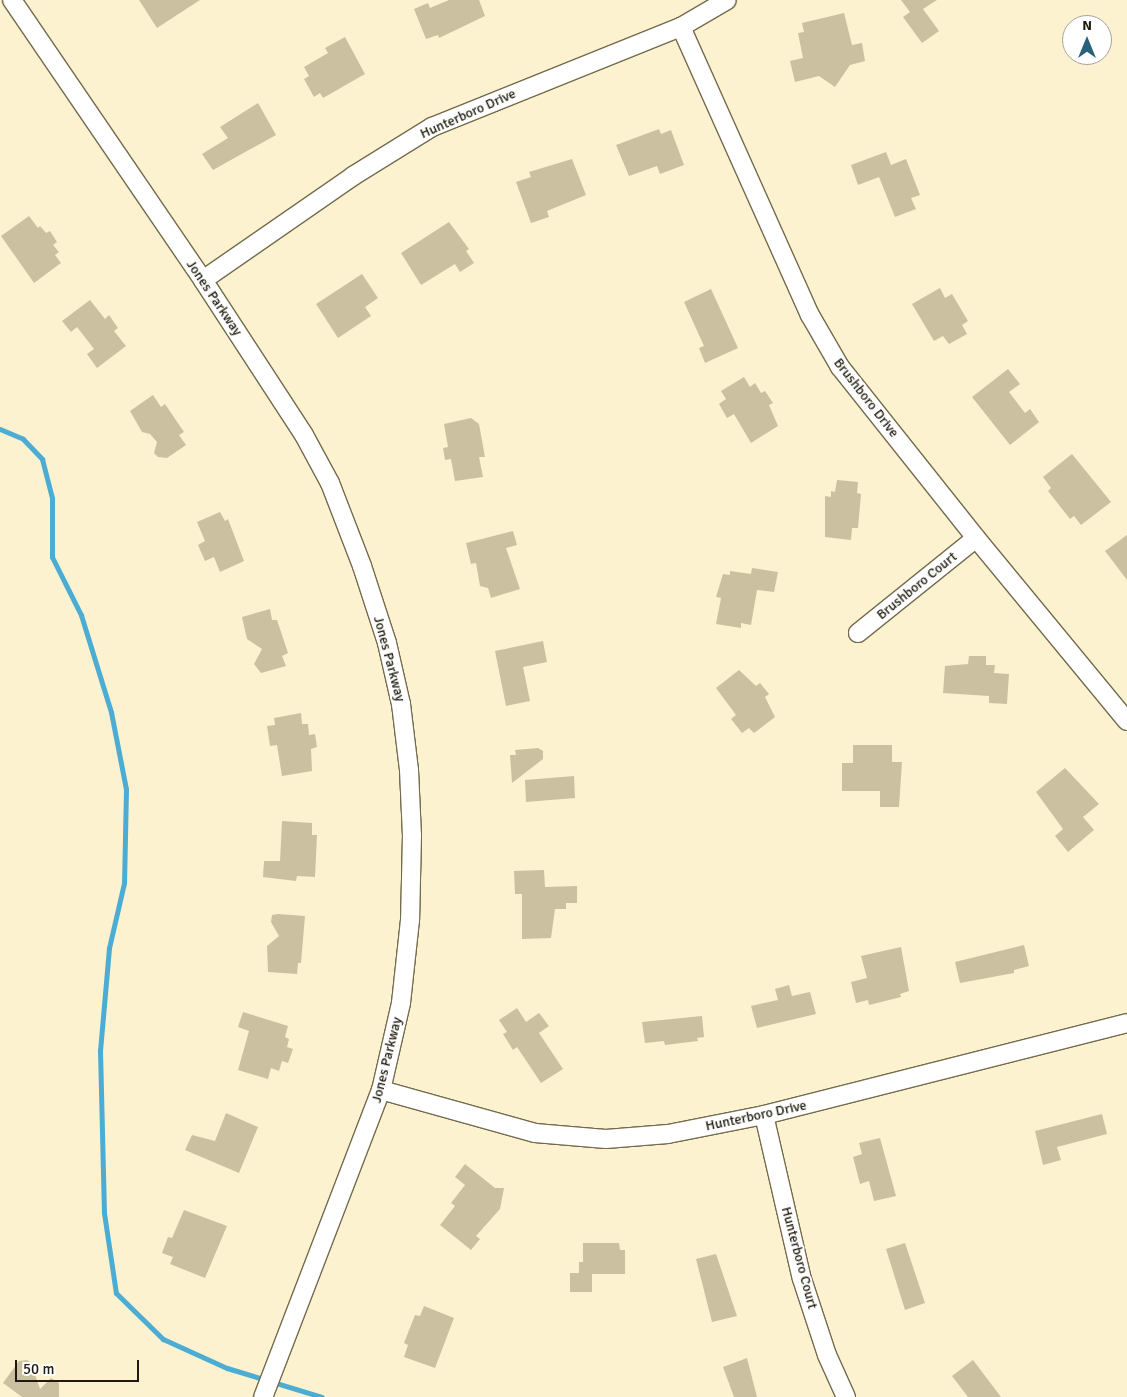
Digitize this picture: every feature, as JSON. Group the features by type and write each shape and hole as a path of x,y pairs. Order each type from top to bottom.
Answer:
{"street":[{"name":"Jones Parkway","path":"12,0 203,280 292,415 330,484 362,566 387,643 401,704 409,770 410,920 401,1003 381,1090 263,1397"},
{"name":"Hunterboro Drive","path":"203,280 353,176 432,127 681,27 727,0"},
{"name":"Brushboro Drive","path":"681,27 816,328 840,367 976,538 1127,721"},
{"name":"Brushboro Court","path":"858,633 976,538"},
{"name":"Hunterboro Drive","path":"381,1090 535,1133 606,1139 668,1134 764,1115 1127,1023"},
{"name":"Hunterboro Court","path":"764,1115 802,1280 827,1355 846,1397"}],"building":[{"path":"139,0 200,0 157,28"},
{"path":"449,0 479,0 485,16 439,38 438,35 426,39 414,9 428,3 430,8"},
{"path":"901,0 937,0 923,9 939,31 922,43 903,17 910,12"},
{"path":"844,13 852,45 862,43 865,61 850,65 835,87 819,76 795,82 790,61 803,58 798,33 804,32 802,23"},
{"path":"345,37 365,74 323,98 320,93 314,97 304,79 309,76 304,67 328,53 325,48"},
{"path":"258,103 276,135 213,170 202,154 228,138 220,127"},
{"path":"659,129 661,134 671,130 684,165 660,174 657,166 629,176 616,145"},
{"path":"886,152 891,165 906,159 920,195 911,198 916,209 895,217 879,177 858,185 851,165"},
{"path":"572,159 586,195 547,211 549,217 531,223 516,182 531,177 529,172"},
{"path":"29,216 38,228 40,226 46,233 50,231 57,242 53,245 59,252 55,255 61,263 34,283 1,236"},
{"path":"449,222 469,249 466,251 474,263 460,272 455,264 421,285 401,253"},
{"path":"362,274 378,298 365,307 371,316 338,338 316,304"},
{"path":"940,288 945,298 952,294 968,321 962,325 967,334 949,344 943,336 934,341 912,304"},
{"path":"711,289 738,348 705,363 699,348 704,346 684,302"},
{"path":"90,300 105,319 109,315 118,328 114,331 126,346 97,368 87,354 94,349 77,327 71,332 62,321"},
{"path":"1008,369 1020,384 1009,392 1025,413 1030,409 1039,422 1010,445 972,397"},
{"path":"744,377 750,387 755,383 761,393 765,391 773,403 769,405 778,426 751,443 734,414 727,418 719,404 726,399 721,391"},
{"path":"153,395 161,407 165,404 184,432 179,435 186,445 167,458 158,457 154,453 157,442 150,434 142,432 130,411"},
{"path":"471,418 479,424 485,457 479,457 483,477 455,481 451,459 445,460 443,448 448,447 444,424"},
{"path":"1072,454 1111,502 1081,525 1074,516 1070,519 1048,491 1051,488 1043,477"},
{"path":"837,480 858,482 857,493 861,494 858,528 852,528 851,540 825,537 825,496 831,497 831,491 835,492"},
{"path":"220,512 225,521 228,519 244,561 220,572 214,557 205,561 198,545 205,541 197,522"},
{"path":"513,531 517,545 506,548 520,589 491,598 488,588 480,586 476,563 471,564 466,543"},
{"path":"1127,535 1127,580 1105,551"},
{"path":"752,568 778,572 774,592 757,590 751,625 741,623 741,628 716,624 721,598 716,597 723,574 730,575 730,571 751,574"},
{"path":"270,609 272,620 277,620 288,653 282,656 286,666 261,673 254,664 262,649 247,639 242,617"},
{"path":"543,641 547,662 523,667 530,701 506,706 495,651"},
{"path":"969,656 986,656 986,665 995,665 994,673 1009,674 1007,704 989,703 989,696 943,693 945,666 968,664"},
{"path":"739,670 756,686 760,683 769,694 765,697 775,717 754,733 749,728 742,733 731,719 736,715 716,688"},
{"path":"301,713 302,724 308,724 309,735 315,734 317,747 311,749 312,771 282,776 277,745 270,746 267,726 275,725 274,718"},
{"path":"853,745 892,745 892,762 902,762 899,807 880,807 880,791 842,791 842,763 853,763"},
{"path":"538,748 543,751 543,759 512,783 510,755 516,755 515,750"},
{"path":"1065,768 1099,804 1083,817 1094,830 1068,852 1055,836 1063,829 1036,792"},
{"path":"574,776 575,798 526,802 525,780"},
{"path":"282,821 312,823 312,835 317,835 315,877 297,876 296,881 263,877 264,861 280,861"},
{"path":"544,870 545,887 577,886 577,903 566,903 566,909 555,909 551,938 522,939 522,894 515,894 514,871"},
{"path":"272,915 305,916 301,963 298,963 297,974 268,972 267,946 279,936 271,922"},
{"path":"1024,945 1029,966 1014,970 1014,973 960,983 955,962"},
{"path":"901,947 909,991 900,994 901,997 869,1005 868,1000 856,1003 851,982 867,978 861,956"},
{"path":"789,985 792,996 810,992 816,1014 757,1028 751,1006 778,1000 775,989"},
{"path":"517,1008 526,1022 539,1013 549,1026 539,1033 563,1069 541,1083 517,1047 513,1050 503,1034 507,1032 499,1020"},
{"path":"243,1012 288,1026 285,1037 289,1039 287,1047 293,1049 288,1063 282,1061 279,1071 271,1068 268,1079 238,1070 249,1031 238,1027"},
{"path":"702,1016 704,1037 697,1038 698,1041 665,1045 664,1041 645,1043 642,1022"},
{"path":"226,1113 258,1127 239,1173 185,1150 192,1135 215,1141"},
{"path":"1102,1114 1107,1134 1057,1147 1061,1160 1043,1165 1035,1131"},
{"path":"880,1138 896,1196 874,1201 869,1181 860,1184 853,1157 862,1154 859,1143"},
{"path":"465,1164 495,1188 504,1188 500,1209 476,1236 480,1239 471,1250 440,1225 455,1206 451,1203 465,1185 455,1177"},
{"path":"184,1210 227,1226 205,1278 170,1264 173,1257 162,1253 168,1237 172,1238"},
{"path":"583,1243 619,1243 620,1250 625,1250 625,1274 592,1274 592,1292 570,1292 570,1273 579,1273 579,1262 583,1262"},
{"path":"905,1243 925,1303 905,1310 886,1249"},
{"path":"716,1254 737,1316 712,1322 696,1259"},
{"path":"424,1306 454,1318 435,1368 404,1357 408,1345 404,1343 415,1315 420,1316"},
{"path":"747,1358 757,1397 734,1397 723,1367"},
{"path":"27,1360 31,1363 40,1389 51,1378 59,1383 59,1397 22,1397 3,1383 19,1361"},
{"path":"973,1360 1001,1397 968,1397 952,1376"}],"waterway":[{"path":"0,429 23,439 42,459 52,498 52,557 81,615 111,712 126,789 124,883 109,948 100,1050 104,1213 116,1293 163,1339 227,1368 322,1397"}]}
